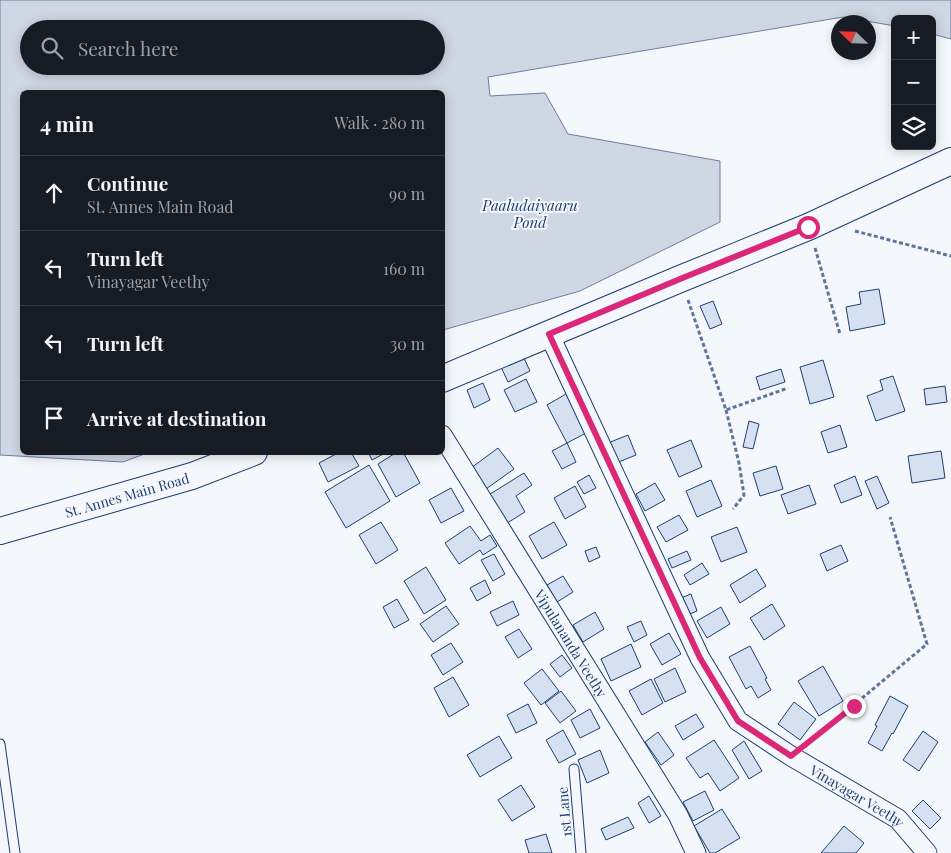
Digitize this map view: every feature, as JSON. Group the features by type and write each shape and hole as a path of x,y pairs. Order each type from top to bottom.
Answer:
{"street":[{"path":"445,378 808,227 951,162"},
{"name":"Vinayagar Veethy","path":"549,334 700,658 738,721 791,756 898,819 927,853"},
{"name":"Vipulananda Veethy","path":"445,440 678,815 696,853"},
{"name":"St. Annes Main Road","path":"0,531 192,476 246,455"}],"lane":[{"path":"0,744 15,853"},
{"name":"1st Lane","path":"574,769 581,853"}],"path":[{"path":"808,227 840,334"},
{"path":"846,231 951,256"},
{"path":"680,279 726,410 740,463 744,495 733,509"},
{"path":"726,410 788,388"},
{"path":"791,756 927,644 890,517"}],"water":[{"name":"Paaludaiyaaru Pond","path":"0,0 951,0 951,39 936,35 936,15 891,15 891,25 876,23 876,15 831,15 831,19 488,77 490,96 545,93 568,134 720,161 720,222 580,291 445,329 445,90 20,90 20,455 142,455 123,462 0,455"}],"building":[{"path":"879,289 885,324 850,331 846,307 861,304 859,292"},
{"path":"713,301 722,324 710,329 700,306"},
{"path":"523,356 530,371 508,382 501,367"},
{"path":"823,360 834,397 810,404 800,367"},
{"path":"781,369 785,382 760,390 756,377"},
{"path":"893,376 905,411 876,421 867,396 883,390 880,380"},
{"path":"526,379 537,402 515,412 504,390"},
{"path":"483,383 490,400 474,408 467,390"},
{"path":"945,386 947,402 926,405 924,389"},
{"path":"566,394 586,433 567,443 547,405"},
{"path":"749,421 759,424 753,449 743,447"},
{"path":"840,425 847,447 828,453 821,432"},
{"path":"628,435 636,455 616,463 608,443"},
{"path":"691,440 702,467 679,477 667,450"},
{"path":"567,443 576,462 562,469 552,451"},
{"path":"498,448 514,469 486,489 471,468"},
{"path":"941,451 945,478 912,483 908,456"},
{"path":"334,455 353,455 359,466 328,482 319,463"},
{"path":"370,455 381,455 372,460"},
{"path":"392,455 405,455 420,483 396,497 378,464"},
{"path":"369,465 390,501 346,528 325,492"},
{"path":"776,466 783,489 760,496 753,473"},
{"path":"524,473 532,485 516,496 525,512 504,525 487,496"},
{"path":"589,475 596,488 584,494 577,482"},
{"path":"855,476 862,495 841,503 834,485"},
{"path":"877,476 889,503 877,509 865,481"},
{"path":"711,480 722,506 697,517 686,491"},
{"path":"655,483 665,500 645,511 636,494"},
{"path":"809,485 816,504 788,514 781,495"},
{"path":"575,486 586,507 565,519 554,498"},
{"path":"451,488 464,511 441,523 429,500"},
{"path":"679,515 688,530 666,542 657,527"},
{"path":"381,522 398,550 376,564 359,535"},
{"path":"554,522 567,545 542,559 529,536"},
{"path":"470,526 481,541 490,535 497,546 483,555 480,550 459,564 445,543"},
{"path":"737,527 747,552 721,562 711,537"},
{"path":"841,545 848,561 827,571 820,554"},
{"path":"596,547 600,557 589,562 585,551"},
{"path":"687,551 691,560 672,568 668,559"},
{"path":"494,554 505,574 493,581 481,560"},
{"path":"702,563 709,574 690,585 684,575"},
{"path":"426,567 446,600 424,614 404,581"},
{"path":"756,569 766,586 740,603 730,585"},
{"path":"563,576 573,592 557,602 547,585"},
{"path":"485,580 491,593 477,601 470,588"},
{"path":"691,594 697,611 685,616 678,599"},
{"path":"397,599 409,620 394,628 383,607"},
{"path":"513,601 519,615 497,626 490,612"},
{"path":"772,604 785,626 764,640 750,618"},
{"path":"446,606 459,624 433,642 420,624"},
{"path":"721,607 730,624 707,638 697,621"},
{"path":"595,612 604,629 583,642 573,625"},
{"path":"641,621 647,635 634,642 627,627"},
{"path":"519,629 532,649 518,658 505,637"},
{"path":"669,633 681,654 662,665 650,644"},
{"path":"451,643 463,662 443,675 431,655"},
{"path":"631,644 641,667 611,681 601,659"},
{"path":"750,646 767,678 765,679 771,690 758,698 751,686 746,689 729,657"},
{"path":"562,655 572,668 560,677 550,664"},
{"path":"823,666 843,701 819,716 798,681"},
{"path":"675,668 686,692 665,702 654,679"},
{"path":"542,669 559,691 541,705 524,683"},
{"path":"453,677 469,705 449,717 434,688"},
{"path":"651,679 663,703 642,715 629,691"},
{"path":"561,691 576,711 560,723 545,703"},
{"path":"890,696 908,706 882,751 868,743"},
{"path":"794,702 816,719 800,740 778,724"},
{"path":"528,704 537,723 516,733 507,715"},
{"path":"590,709 600,728 580,738 571,720"},
{"path":"696,714 704,727 683,740 675,726"},
{"path":"563,730 576,754 559,763 546,740"},
{"path":"923,731 938,742 919,771 903,760"},
{"path":"658,732 674,755 661,765 645,742"},
{"path":"499,736 512,758 480,777 467,755"},
{"path":"714,740 739,778 720,791 708,773 700,778 686,758"},
{"path":"744,741 762,771 749,779 732,750"},
{"path":"600,750 609,773 587,783 578,760"},
{"path":"521,785 535,807 512,821 498,800"},
{"path":"705,791 714,810 693,821 683,802"},
{"path":"649,796 661,816 649,823 638,803"},
{"path":"923,800 941,818 930,829 912,811"},
{"path":"722,809 740,838 715,853 710,853 694,826"},
{"path":"628,817 634,828 606,840 601,829"},
{"path":"844,826 864,843 856,853 821,853"},
{"path":"546,834 552,853 529,853 525,840"}],"route":[{"path":"808,227 549,334 700,658 738,721 791,756 854,706"}]}
